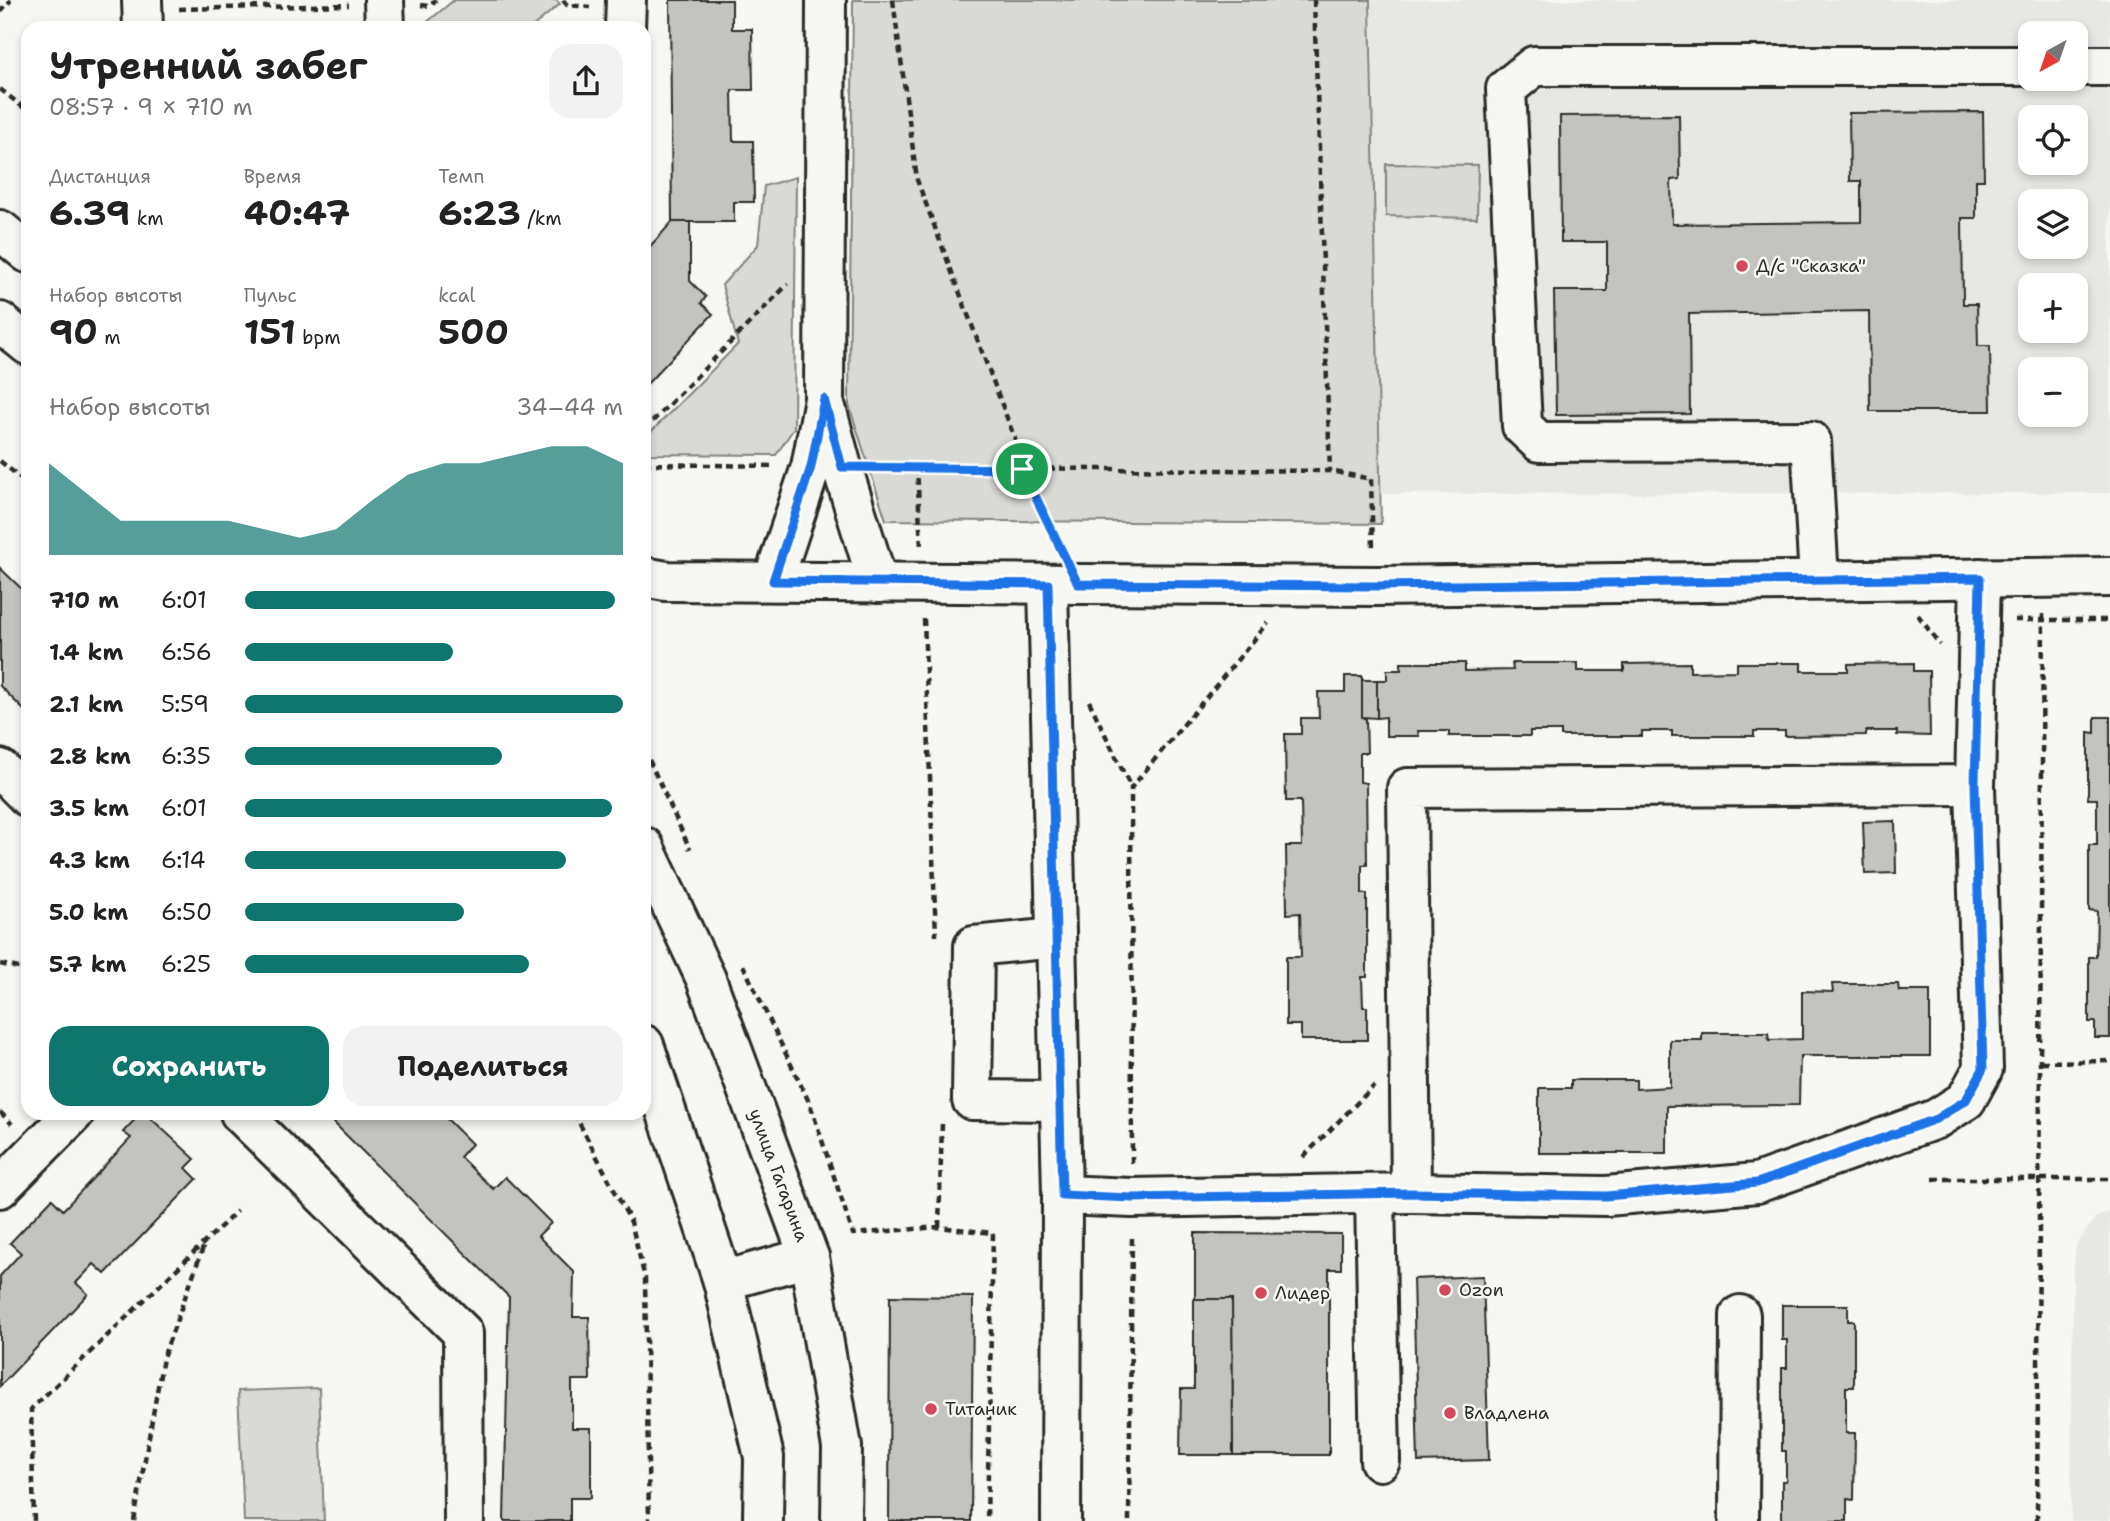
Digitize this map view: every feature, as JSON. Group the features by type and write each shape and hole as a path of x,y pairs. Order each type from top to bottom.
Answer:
{"street":[{"path":"625,21 626,0"},
{"path":"826,0 826,467 878,583"},
{"path":"1819,580 1811,441 1539,442 1522,426 1506,89 1534,66 2018,66"},
{"path":"2088,66 2110,66"},
{"path":"0,230 21,247"},
{"path":"0,322 21,339"},
{"path":"773,581 826,467"},
{"path":"651,582 1376,586 2110,577"},
{"path":"1062,1195 1132,1198 1393,1194 1606,1196 1757,1183 1936,1119 1966,1100 1983,1069 1975,785 1980,578"},
{"path":"1061,1521 1062,1195 1056,938 1063,584"},
{"path":"0,769 21,790"},
{"path":"1380,1461 1393,1194 1407,788 1975,785"},
{"name":"улица Гагарина","path":"651,862 706,979 809,1257 842,1447 841,1521"},
{"path":"1056,938 974,946 972,1100 1060,1101"},
{"path":"651,1066 723,1281 764,1457 764,1521"},
{"path":"0,1188 67,1120"},
{"path":"247,1120 463,1333 464,1521"},
{"path":"723,1281 809,1257"},
{"path":"1739,1521 1740,1315"}],"path":[{"path":"0,12 11,0"},
{"path":"143,12 384,11 429,6 436,0"},
{"path":"893,0 917,180 1015,439 1022,469 1063,584"},
{"path":"1314,0 1330,471"},
{"path":"0,89 21,106"},
{"path":"651,423 795,277"},
{"path":"0,461 21,478"},
{"path":"651,464 1330,471 1371,479 1376,586"},
{"path":"917,467 937,946"},
{"path":"0,470 10,469"},
{"path":"2037,1521 2043,577"},
{"path":"1901,579 1903,595 1941,647"},
{"path":"1131,788 1268,623 1282,623"},
{"path":"1084,691 1131,788 1132,1198 1129,1521"},
{"path":"651,764 690,850"},
{"path":"741,960 810,1104 853,1234 939,1227 993,1233 987,1521"},
{"path":"0,964 21,968"},
{"path":"2041,1062 2110,1062"},
{"path":"1296,1164 1382,1078"},
{"path":"939,1227 942,1112"},
{"path":"578,1120 631,1222 645,1278 649,1521"},
{"path":"1933,1179 2110,1179"},
{"path":"34,1521 31,1409 237,1211"},
{"path":"134,1521 163,1358 205,1242"}],"shaded area":[{"path":"454,0 556,0 560,4 539,21 428,21"},
{"path":"853,0 1370,0 1381,524 886,520 849,405"},
{"name":"Д/с \"Сказка\"","path":"1372,0 2110,0 2110,493 1378,494"},
{"path":"1386,164 1478,165 1477,218 1386,216"},
{"path":"796,177 794,428 776,455 651,454 651,432 738,344 722,285 758,245 764,186"},
{"path":"2110,1211 2110,1521 2071,1521 2073,1274 2076,1245 2096,1217"},
{"path":"319,1388 324,1521 244,1521 238,1391"}],"building":[{"path":"670,0 732,0 732,29 752,29 753,90 732,90 733,141 753,141 754,202 734,202 734,222 672,222"},
{"path":"1983,112 1984,180 1976,180 1976,218 1962,218 1963,304 1977,304 1978,346 1990,346 1991,411 1870,411 1869,311 1689,314 1690,414 1556,415 1554,291 1607,291 1607,242 1561,242 1560,116 1679,115 1680,179 1671,180 1672,224 1861,222 1861,181 1850,181 1849,113"},
{"path":"672,222 690,222 690,281 706,297 701,303 713,314 651,380 651,245"},
{"path":"0,568 21,588 21,707 0,686"},
{"path":"1401,663 1465,663 1465,671 1513,670 1512,663 1578,663 1578,671 1624,671 1624,664 1690,663 1690,672 1737,671 1737,663 1801,663 1801,671 1848,671 1848,664 1914,663 1914,671 1929,671 1930,736 1897,735 1897,731 1866,731 1866,735 1785,736 1785,731 1754,731 1754,736 1672,736 1672,731 1642,731 1642,736 1561,736 1561,731 1530,731 1530,736 1449,736 1449,731 1418,731 1419,736 1386,736 1386,717 1377,718 1377,680 1387,680 1387,670 1401,670"},
{"path":"1345,676 1362,676 1362,717 1366,719 1367,753 1360,753 1360,782 1366,783 1367,864 1362,865 1362,894 1367,894 1367,977 1362,977 1363,1007 1367,1007 1367,1040 1301,1040 1301,1025 1286,1025 1286,957 1301,957 1300,913 1287,914 1286,846 1302,846 1301,801 1286,801 1285,734 1301,734 1301,718 1319,718 1318,692 1345,692"},
{"path":"1362,680 1377,680 1377,718 1362,717"},
{"path":"2095,717 2110,717 2110,1038 2095,1038 2095,1022 2089,1022 2089,957 2096,957 2097,911 2089,910 2089,845 2097,845 2097,799 2088,799 2088,732 2095,733"},
{"path":"1895,821 1896,873 1865,874 1863,822"},
{"path":"1832,984 1898,984 1899,991 1930,991 1930,1056 1800,1056 1799,1105 1667,1106 1667,1153 1539,1153 1539,1088 1571,1088 1571,1080 1636,1080 1636,1089 1670,1087 1670,1040 1702,1040 1702,1033 1768,1033 1769,1040 1802,1039 1802,991 1833,992"},
{"path":"134,1120 153,1120 195,1159 186,1168 197,1179 105,1274 94,1264 76,1283 88,1294 0,1386 0,1276 21,1253 10,1243 52,1199 63,1210 131,1138 123,1132"},
{"path":"331,1120 448,1120 472,1144 460,1157 493,1189 505,1177 551,1223 538,1236 574,1272 573,1317 589,1317 590,1380 572,1380 572,1428 591,1428 591,1498 570,1498 570,1521 504,1521 509,1297"},
{"path":"1195,1233 1341,1234 1341,1269 1329,1269 1329,1455 1233,1455 1232,1299 1195,1299"},
{"path":"1483,1276 1489,1460 1418,1462 1413,1279"},
{"name":"Титаник","path":"890,1296 973,1297 971,1521 889,1521"},
{"path":"1194,1299 1232,1299 1233,1455 1180,1455 1181,1389 1194,1389"},
{"path":"1782,1305 1848,1305 1848,1321 1854,1321 1854,1387 1846,1387 1846,1433 1855,1433 1854,1500 1847,1499 1847,1521 1782,1521 1782,1481 1786,1481 1786,1451 1782,1451 1782,1368 1787,1368 1787,1340 1782,1340"}],"place":[{"name":"Д/с \"Сказка\"","path":"1742,266"},
{"name":"Ozon","path":"1445,1290"},
{"name":"Лидер","path":"1261,1293"},
{"name":"Титаник","path":"931,1409"},
{"name":"Владлена","path":"1450,1413"}],"route":[{"path":"824,399 842,467 1022,469 1078,584 1376,586 1980,578 1975,785 1983,1069 1966,1100 1936,1119 1757,1183 1606,1196 1410,1193 1132,1198 1062,1195 1048,584 773,581 811,467 824,399"}]}
